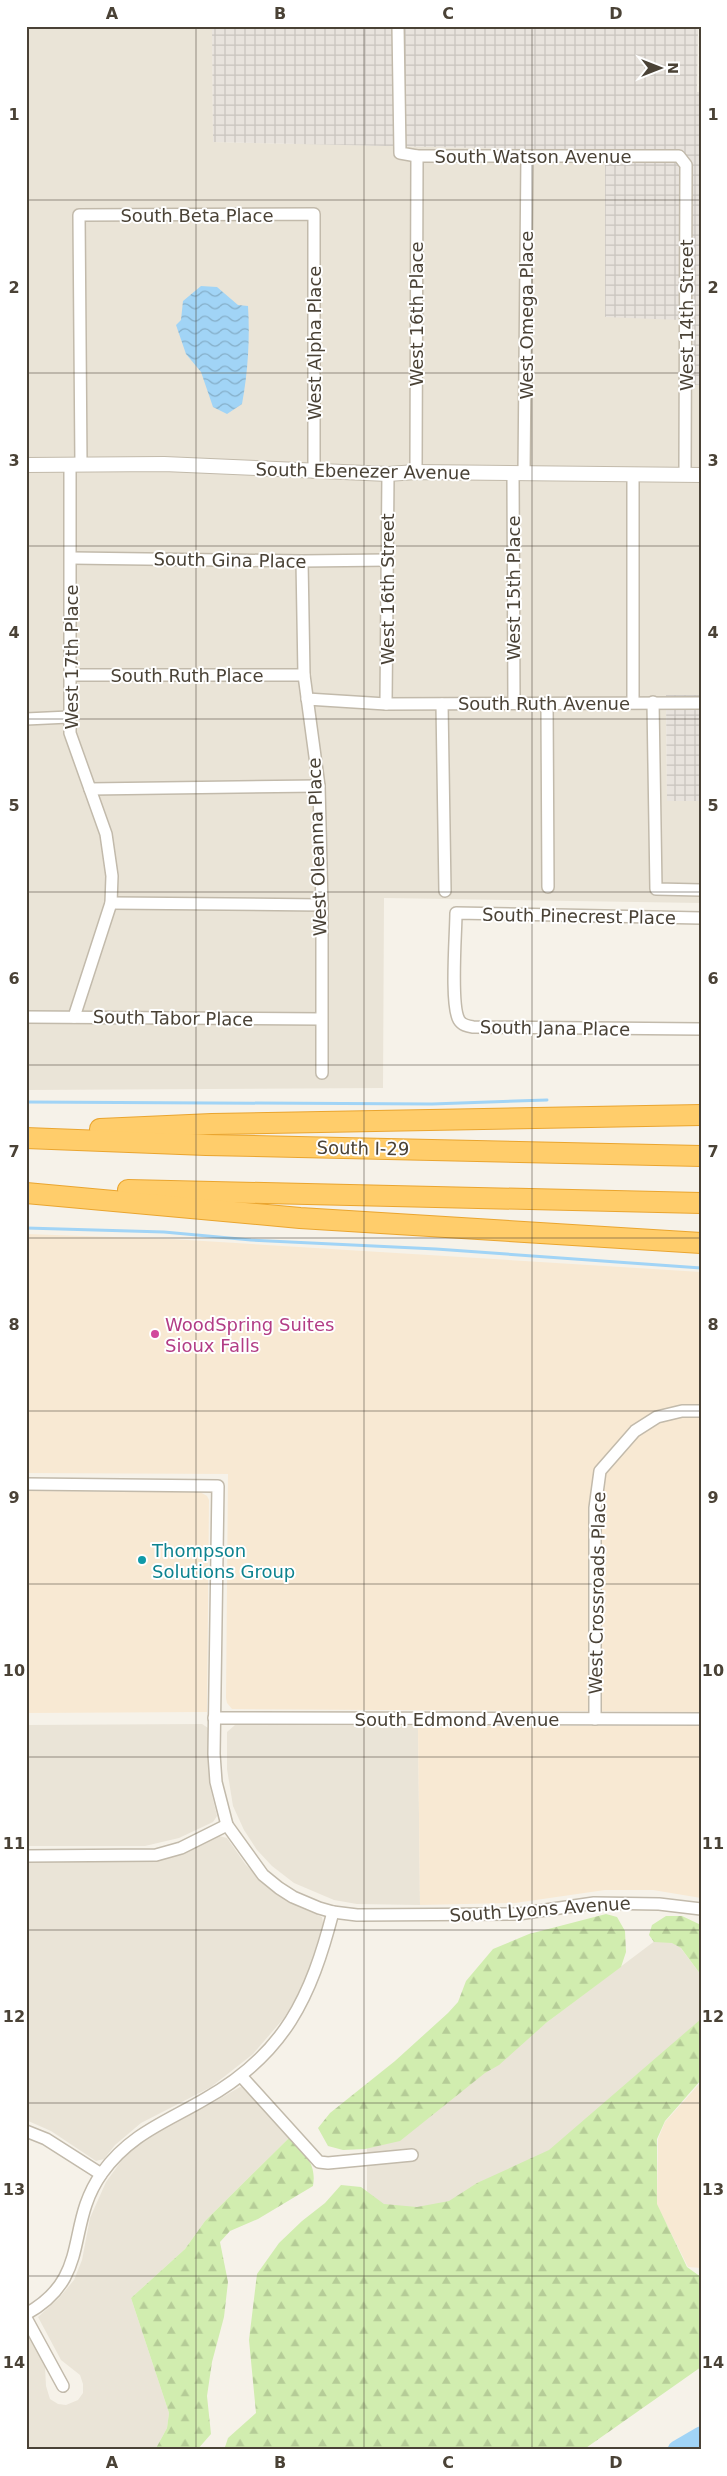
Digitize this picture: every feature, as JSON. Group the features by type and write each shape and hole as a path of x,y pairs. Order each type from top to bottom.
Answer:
{"highway":[{"path":"26,1132 212,1124 701,1115"},
{"name":"South I-29","path":"26,1138 206,1145 701,1156"},
{"path":"26,1187 701,1204"},
{"path":"26,1193 300,1218 701,1243"}],"street":[{"name":"South Watson Avenue","path":"398,26 400,153 417,156 680,156"},
{"name":"West 16th Place","path":"416,472 417,156"},
{"name":"West Omega Place","path":"519,473 527,156"},
{"name":"West 14th Street","path":"680,156 686,165 686,475"},
{"name":"South Beta Place","path":"79,215 314,214"},
{"name":"West Alpha Place","path":"314,214 314,472"},
{"name":"West 17th Place","path":"74,1017 111,902 112,859 104,825 72,742 69,717 79,215"},
{"name":"South Ebenezer Avenue","path":"26,465 164,464 388,474 416,472 701,475"},
{"name":"West 15th Place","path":"514,703 519,473"},
{"name":"West 16th Street","path":"386,704 388,474"},
{"path":"633,474 634,702"},
{"name":"South Gina Place","path":"72,558 302,561 388,560"},
{"name":"West Oleanna Place","path":"302,561 304,674 319,786 322,904 320,1019 322,1074"},
{"name":"South Ruth Place","path":"70,675 304,674"},
{"path":"306,699 386,704"},
{"path":"653,702 656,890 701,890"},
{"name":"South Ruth Avenue","path":"386,704 701,703"},
{"path":"442,704 445,891"},
{"path":"547,704 548,887"},
{"path":"26,719 69,717"},
{"path":"90,790 319,786"},
{"path":"111,902 322,904"},
{"name":"South Pinecrest Place","path":"456,913 701,918"},
{"name":"South Jana Place","path":"456,913 456,1004 459,1020 467,1026 701,1029"},
{"name":"South Tabor Place","path":"26,1016 320,1019"},
{"name":"West Crossroads Place","path":"595,1719 595,1508 600,1471 635,1431 657,1417 682,1411 701,1411"},
{"name":"South Lyons Avenue","path":"26,1484 218,1486 214,1718 216,1782 227,1826 247,1854 274,1884 293,1897 333,1912 357,1915 455,1916 518,1914 594,1903 659,1904 701,1909"},
{"name":"South Edmond Avenue","path":"214,1718 701,1720"},
{"path":"26,1856 156,1855 181,1848 227,1826"},
{"path":"63,2386 26,2316 53,2296 66,2278 85,2205 102,2174 121,2151 149,2128 207,2098 242,2077 277,2040 301,2004 317,1969 333,1912"},
{"path":"242,2077 319,2162 328,2163 412,2156"},
{"path":"26,2131 46,2140 102,2174"}],"shaded area":[{"path":"26,26 212,26 213,142 605,151 680,320 682,385 701,385 701,695 666,695 667,800 701,801 701,903 384,898 383,1088 26,1090"},
{"path":"212,26 698,26 697,92 701,92 701,385 681,385 680,320 605,317 605,151 213,142"},
{"path":"666,695 701,695 701,801 667,801"},
{"path":"26,1234 171,1239 701,1272 701,1712 232,1709 227,1703 226,1698 228,1474 26,1473"},
{"path":"26,1491 200,1492 207,1496 209,1500 207,1712 26,1713"},
{"path":"202,1724 208,1728 209,1783 217,1816 213,1822 179,1838 145,1846 26,1846 26,1725"},
{"path":"235,1725 418,1726 420,1905 357,1904 334,1900 294,1883 272,1866 257,1850 244,1830 233,1806 227,1769 227,1732"},
{"path":"418,1726 701,1726 701,1898 653,1890 605,1890 515,1903 420,1905"},
{"path":"219,1836 227,1838 246,1865 274,1891 299,1907 322,1917 323,1923 311,1966 302,1988 284,2018 253,2054 211,2087 141,2123 115,2145 104,2159 96,2161 51,2131 26,2120 26,1861 140,1861 165,1858 185,1852"},
{"path":"668,1931 701,1975 701,2032 550,2162 455,2217 367,2210 367,2144 546,2023"},
{"path":"701,2082 701,2268 688,2267 657,2205 658,2139 665,2122"},
{"path":"240,2087 244,2087 290,2137 205,2221 185,2249 131,2298 169,2413 167,2428 155,2450 26,2450 26,2330 45,2366 46,2386 50,2399 58,2404 66,2405 78,2400 83,2393 80,2375 61,2360 38,2317 59,2298 74,2280 82,2260 90,2218 106,2182 122,2160 144,2139"}],"green space":[{"path":"606,1914 617,1917 625,1931 626,1952 621,1967 546,2023 499,2065 485,2073 400,2141 365,2149 343,2150 328,2146 318,2128 330,2113 395,2061 448,2013 458,2002 466,1981 493,1949 529,1934"},
{"path":"666,1916 682,1916 701,1925 701,1975 681,1948 672,1943 654,1942 649,1935 652,1925"},
{"path":"701,2019 701,2080 665,2121 657,2139 657,2204 687,2267 701,2277 701,2367 583,2450 224,2450 228,2438 256,2413 249,2340 257,2274 279,2243 302,2221 325,2203 341,2185 361,2187 384,2204 417,2207 449,2201 477,2183 549,2150"},
{"path":"290,2137 311,2165 314,2178 313,2186 258,2219 230,2231 220,2242 228,2282 224,2317 212,2362 207,2396 211,2434 197,2450 155,2450 167,2428 169,2413 131,2298 185,2249 205,2221"}],"water":[{"path":"201,286 217,287 238,305 248,306 248,355 242,404 227,414 213,407 201,372 186,354 176,325 181,320 183,301"}],"waterway":[{"path":"26,1102 432,1104 547,1100"},
{"path":"26,1228 164,1232 251,1240 436,1249 701,1268"},
{"path":"677,2450 701,2436"}],"place":[{"name":"WoodSpring Suites Sioux Falls","path":"155,1334"},
{"name":"Thompson Solutions Group","path":"142,1560"}]}
